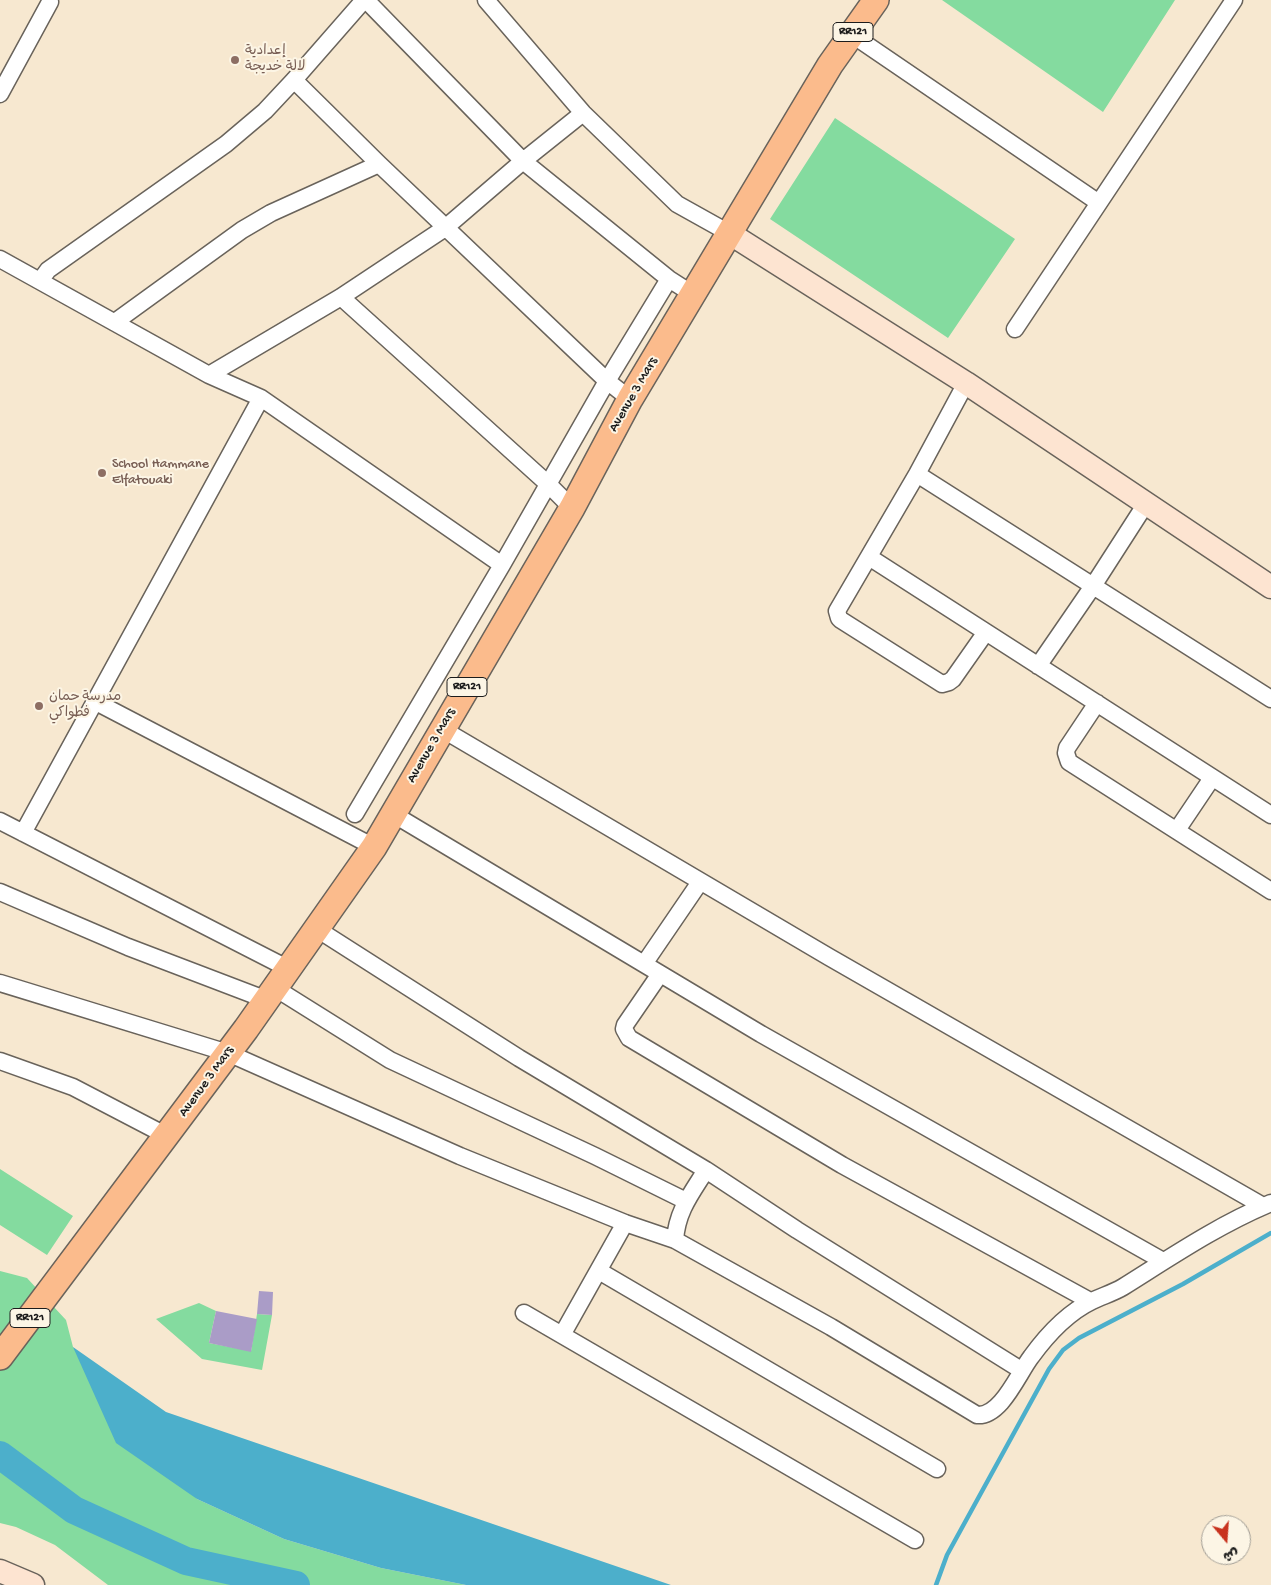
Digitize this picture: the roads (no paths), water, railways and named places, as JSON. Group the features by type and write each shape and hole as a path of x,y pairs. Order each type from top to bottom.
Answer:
{"main road":[{"name":"Avenue 3 Mars","path":"0,1357 228,1054 374,847 572,508 630,399 830,66 876,0"}],"street":[{"path":"40,281 48,270 226,144 265,111 365,0 523,161 669,279 694,294"},
{"path":"486,0 583,113 677,204 729,234 966,382 1271,587"},
{"path":"1015,330 1234,0"},
{"path":"0,94 50,2"},
{"path":"851,34 1099,203"},
{"path":"294,80 445,228 607,381 630,399"},
{"path":"209,375 341,297 445,228 523,161 583,113"},
{"path":"115,322 242,230 271,213 378,164"},
{"path":"0,259 209,375 260,398 502,565"},
{"path":"355,814 502,565 607,381 669,279"},
{"path":"341,297 548,484 572,508"},
{"path":"966,382 917,474 837,610 837,614 841,620 942,684 949,682 986,632"},
{"path":"23,834 260,398"},
{"path":"917,474 1271,699"},
{"path":"1038,666 1093,586 1147,502"},
{"path":"868,557 1271,815"},
{"path":"96,702 374,847"},
{"path":"1097,703 1067,748 1067,758 1073,765 1271,892"},
{"path":"442,729 700,882 1267,1205"},
{"path":"1177,830 1212,778"},
{"path":"393,814 761,1034 1163,1260"},
{"path":"0,821 277,986 390,1060 686,1201"},
{"path":"644,964 700,882"},
{"path":"0,892 128,947 277,986"},
{"path":"317,929 519,1058 706,1170 797,1230 1021,1370"},
{"path":"660,974 625,1025 624,1029 629,1038 842,1165 1090,1301"},
{"path":"0,983 228,1054 460,1156 625,1223 674,1240 831,1327 977,1415 983,1416 996,1408 1004,1399 1021,1370 1050,1333 1067,1317 1090,1301 1121,1288 1163,1260 1222,1227 1267,1205"},
{"path":"0,1061 73,1087 167,1136"},
{"path":"674,1240 678,1221 686,1201 706,1170"},
{"path":"562,1335 625,1223"},
{"path":"598,1271 936,1470"},
{"path":"524,1313 915,1540"}],"water":[{"path":"73,1347 166,1412 671,1585 466,1585 381,1568 284,1539 197,1499 116,1443"}],"waterway":[{"path":"936,1585 947,1555 1049,1369 1063,1350 1079,1338 1183,1284 1271,1233"},
{"path":"0,1455 74,1510 186,1561 296,1585"}],"place":[{"name":"إعدادية لالة خديجة","path":"235,60"},
{"name":"School Hammane Elfatouaki","path":"102,473"},
{"name":"مدرسة حمان فطواكي","path":"39,706"}]}
